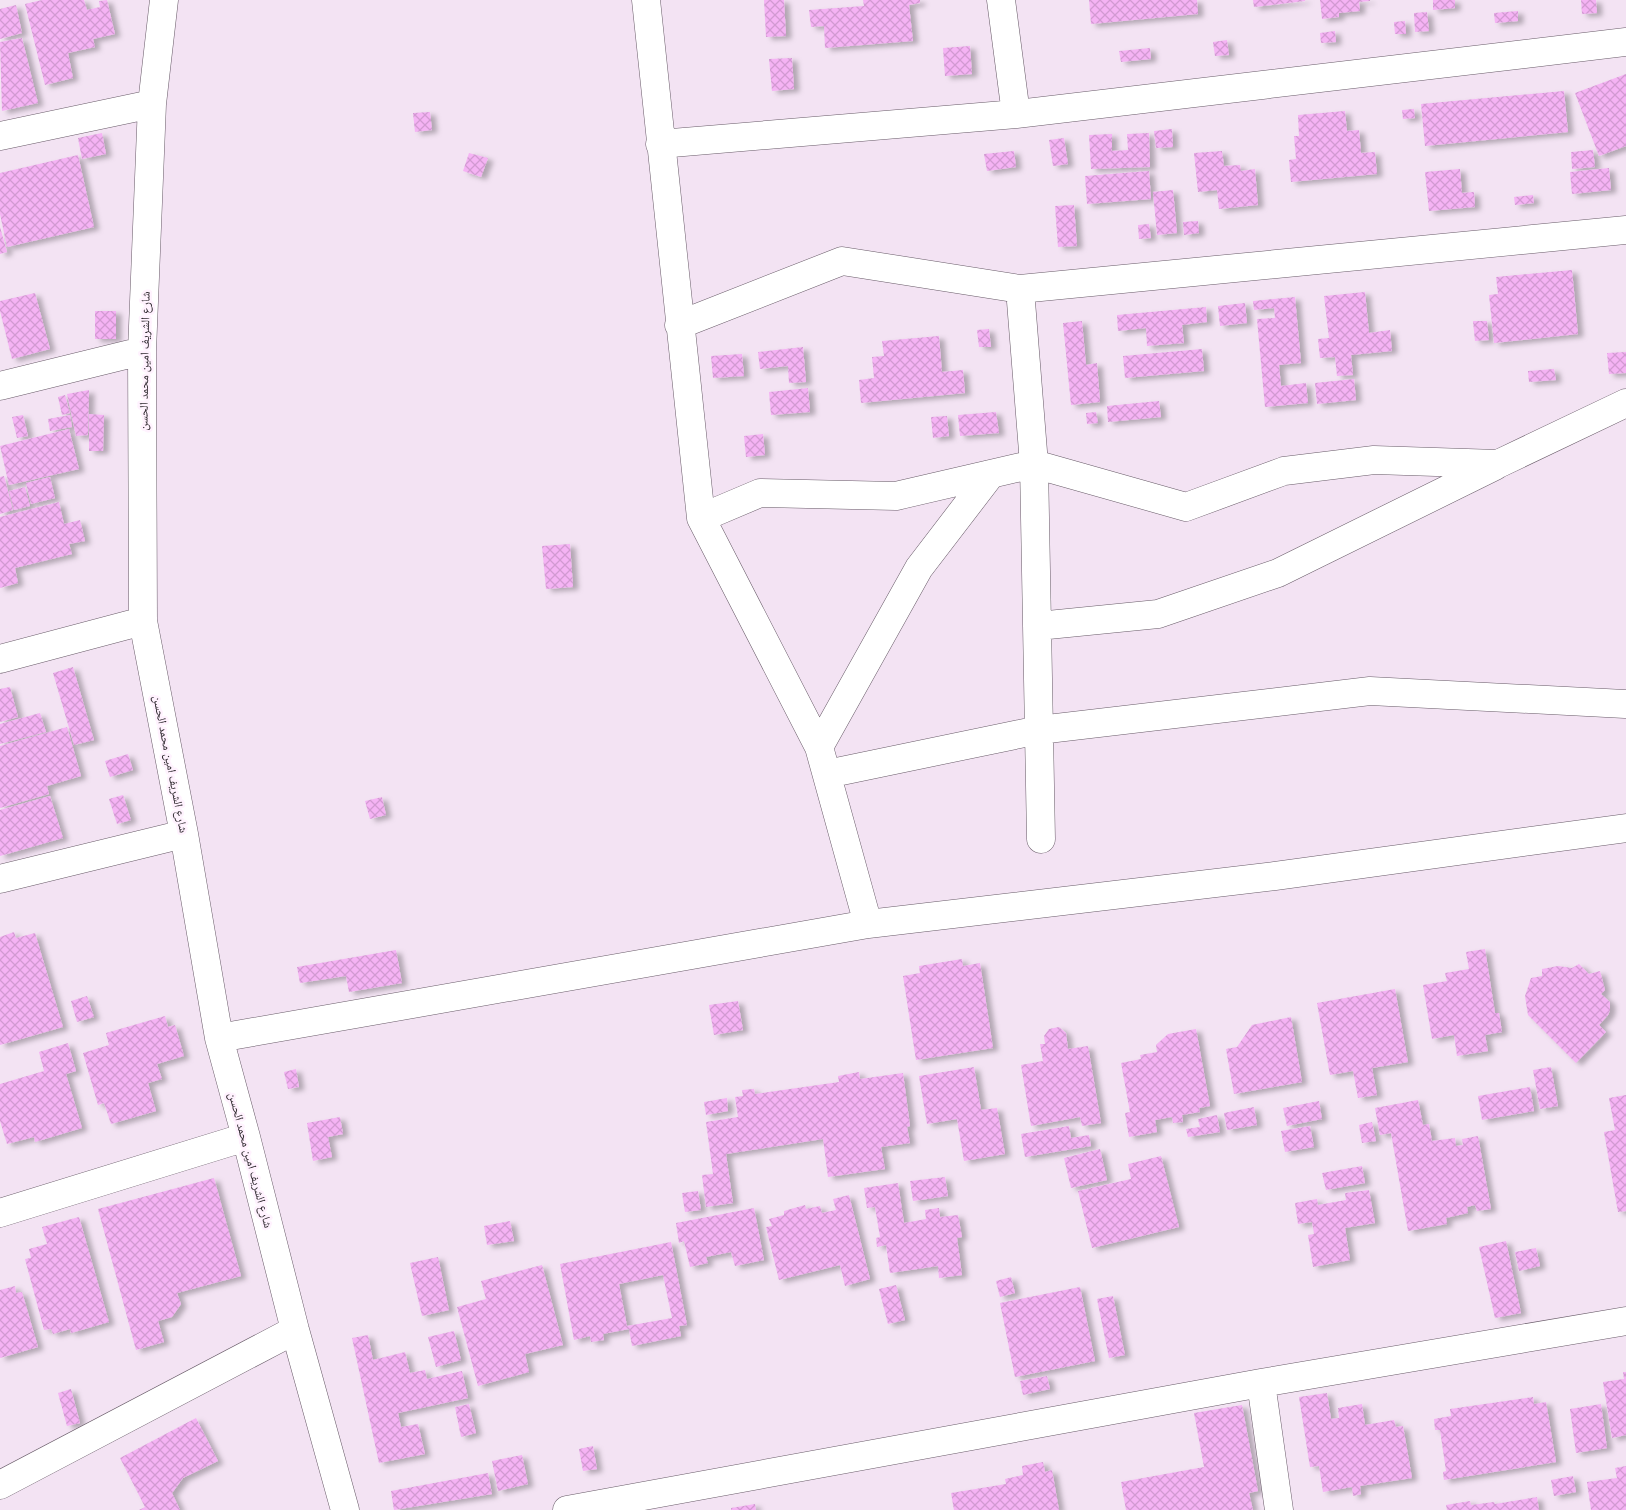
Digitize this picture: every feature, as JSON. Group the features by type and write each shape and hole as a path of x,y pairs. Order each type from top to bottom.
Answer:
{"street":[{"name":"شارع الشريف امين محمد الحسن","path":"164,0 152,104 142,351 143,621 184,834 219,1038 295,1330 346,1510"},
{"path":"646,0 701,518 819,747 868,924"},
{"path":"1001,0 1016,114"},
{"path":"660,144 1016,114 1626,42"},
{"path":"0,136 152,104"},
{"path":"679,325 842,261 1020,290 1626,230"},
{"path":"1020,290 1034,464 1040,838"},
{"path":"0,386 142,351"},
{"path":"1038,626 1158,614 1278,573 1626,403"},
{"path":"701,518 760,493 896,496 1034,464 1186,507 1284,471 1374,460 1498,464"},
{"path":"819,747 918,568 991,474"},
{"path":"0,659 143,621"},
{"path":"827,774 1039,730 1370,691 1625,704"},
{"path":"219,1038 868,924 1275,876 1626,828"},
{"path":"0,879 184,834"},
{"path":"0,1213 246,1137"},
{"path":"567,1510 1261,1383 1626,1322"},
{"path":"0,1485 295,1330"},
{"path":"1261,1383 1279,1510"}],"building":[{"path":"42,0 84,0 87,10 100,7 99,1 107,0 115,34 93,39 95,47 68,53 73,78 45,85 25,4"},
{"path":"764,0 784,0 786,36 766,37"},
{"path":"863,0 920,0 920,3 909,5 913,41 825,48 824,26 811,27 809,10 864,6"},
{"path":"1089,0 1197,0 1198,14 1091,24"},
{"path":"1253,0 1305,0 1305,1 1254,7"},
{"path":"1320,0 1370,1 1359,2 1360,11 1339,13 1339,17 1322,19"},
{"path":"1433,0 1455,0 1455,8 1433,10"},
{"path":"1581,0 1596,0 1597,13 1582,14"},
{"path":"16,5 22,33 0,39 0,9"},
{"path":"1518,11 1518,21 1495,23 1494,13"},
{"path":"1427,12 1429,31 1415,32 1414,13"},
{"path":"1405,21 1406,34 1395,34 1394,22"},
{"path":"1335,31 1336,42 1321,43 1320,33"},
{"path":"22,38 38,103 2,111 0,42"},
{"path":"1227,40 1229,55 1215,56 1213,42"},
{"path":"970,46 972,74 945,76 943,48"},
{"path":"1150,48 1151,59 1121,62 1119,51"},
{"path":"792,58 794,89 772,91 769,59"},
{"path":"1626,74 1626,146 1599,156 1575,93"},
{"path":"1564,91 1568,132 1425,146 1421,104"},
{"path":"1414,109 1415,118 1403,119 1402,110"},
{"path":"1345,111 1347,131 1359,130 1361,153 1375,152 1377,174 1291,182 1289,160 1296,159 1294,136 1299,136 1298,115"},
{"path":"430,112 432,130 415,132 413,113"},
{"path":"1172,129 1173,147 1156,148 1154,131"},
{"path":"102,133 106,154 82,159 78,138"},
{"path":"1149,133 1150,167 1091,169 1089,135 1112,134 1112,151 1128,150 1127,134"},
{"path":"1064,138 1068,164 1053,166 1049,140"},
{"path":"1593,150 1595,167 1572,169 1571,152"},
{"path":"1014,151 1016,167 987,171 984,154"},
{"path":"1222,151 1224,166 1240,165 1241,171 1255,169 1258,205 1219,209 1217,190 1198,192 1194,153"},
{"path":"469,153 488,158 481,177 463,171"},
{"path":"78,155 94,227 7,247 0,214 0,173"},
{"path":"1609,168 1611,190 1572,194 1570,172"},
{"path":"1460,169 1462,193 1474,192 1475,207 1429,211 1425,172"},
{"path":"1149,171 1151,199 1087,204 1085,176"},
{"path":"1173,190 1177,233 1157,235 1153,192"},
{"path":"1533,195 1534,203 1515,205 1514,197"},
{"path":"1074,205 1077,246 1058,247 1055,206"},
{"path":"1198,221 1199,233 1184,235 1183,222"},
{"path":"1149,224 1151,238 1139,239 1138,225"},
{"path":"0,227 7,252 0,254"},
{"path":"1572,270 1578,334 1494,343 1489,295 1498,294 1496,277"},
{"path":"1365,292 1369,333 1390,330 1392,351 1351,355 1353,375 1337,376 1335,357 1320,358 1318,339 1329,338 1324,296"},
{"path":"35,293 50,349 12,359 0,311 0,301"},
{"path":"1295,297 1301,363 1279,365 1281,386 1306,383 1308,403 1265,407 1257,319 1275,318 1274,308 1254,310 1253,301"},
{"path":"1245,303 1247,323 1220,326 1218,306"},
{"path":"1206,307 1207,322 1182,325 1184,343 1147,346 1146,328 1118,331 1117,315"},
{"path":"95,311 116,311 116,339 95,339"},
{"path":"1082,321 1086,365 1097,363 1100,402 1071,405 1063,323"},
{"path":"1473,321 1487,321 1489,340 1475,341"},
{"path":"989,329 991,347 979,347 977,330"},
{"path":"939,336 942,372 963,370 965,393 861,403 859,380 874,378 872,357 884,356 882,341"},
{"path":"803,347 806,382 789,383 788,366 760,369 758,352"},
{"path":"1202,349 1204,371 1125,378 1123,356"},
{"path":"1626,352 1626,373 1609,374 1607,353"},
{"path":"742,354 744,376 713,378 711,356"},
{"path":"1554,369 1556,380 1529,382 1528,371"},
{"path":"1354,379 1356,400 1317,404 1315,383"},
{"path":"808,388 810,412 771,415 769,392"},
{"path":"89,390 88,435 76,436 67,394"},
{"path":"65,395 70,413 62,415 58,397"},
{"path":"1159,401 1161,417 1108,422 1107,406"},
{"path":"996,412 999,433 960,436 958,415"},
{"path":"1096,412 1098,423 1087,424 1086,413"},
{"path":"89,414 104,415 103,451 89,451"},
{"path":"23,415 28,436 17,438 12,417"},
{"path":"70,415 72,427 50,431 48,419"},
{"path":"947,416 949,436 933,438 931,417"},
{"path":"69,429 79,469 9,485 0,446"},
{"path":"763,434 765,455 746,457 744,436"},
{"path":"4,476 13,510 0,514 0,477"},
{"path":"50,477 55,498 31,504 26,483"},
{"path":"25,487 30,506 14,510 9,491"},
{"path":"59,502 64,524 80,520 85,541 69,544 72,554 15,568 18,583 0,588 0,517"},
{"path":"570,544 573,587 546,589 542,546"},
{"path":"73,667 94,740 74,745 53,673"},
{"path":"10,687 18,717 0,722 0,689"},
{"path":"40,713 46,732 0,744 0,724"},
{"path":"67,727 81,776 47,786 49,794 0,808 0,746"},
{"path":"128,754 133,770 110,777 105,761"},
{"path":"123,795 131,820 117,824 109,799"},
{"path":"50,796 63,838 0,856 0,810"},
{"path":"382,797 386,815 370,819 365,801"},
{"path":"14,932 16,938 35,933 63,1027 0,1045 0,937"},
{"path":"1485,949 1495,1013 1499,1013 1502,1032 1485,1035 1488,1051 1457,1056 1454,1035 1432,1039 1423,985 1447,981 1445,973 1469,969 1466,952"},
{"path":"396,950 402,983 349,992 346,976 300,983 297,967"},
{"path":"962,959 963,966 980,963 993,1048 916,1060 903,976 920,973 919,966"},
{"path":"1579,964 1589,974 1600,971 1605,990 1601,994 1610,1002 1610,1010 1599,1025 1606,1032 1576,1063 1528,1015 1525,996 1531,978 1542,976 1542,969 1558,966 1572,968"},
{"path":"1395,989 1408,1062 1372,1068 1377,1095 1358,1098 1353,1071 1330,1075 1317,1003"},
{"path":"87,996 94,1017 77,1022 71,1001"},
{"path":"738,1001 743,1030 714,1035 709,1005"},
{"path":"165,1016 168,1027 175,1025 184,1056 157,1064 162,1079 148,1083 156,1111 111,1124 104,1103 98,1105 83,1053 109,1045 106,1033"},
{"path":"1291,1017 1302,1082 1234,1094 1226,1049 1237,1047 1252,1025"},
{"path":"1059,1027 1066,1033 1068,1049 1088,1046 1101,1123 1082,1126 1080,1117 1031,1126 1021,1065 1043,1061 1040,1044 1045,1044 1044,1036 1049,1029"},
{"path":"1196,1029 1210,1106 1199,1108 1200,1112 1182,1115 1183,1122 1173,1123 1172,1117 1155,1120 1157,1132 1129,1137 1125,1113 1130,1112 1121,1063 1141,1059 1140,1055 1157,1052 1156,1045 1168,1034"},
{"path":"68,1043 76,1071 66,1074 82,1128 35,1142 34,1137 7,1144 0,1121 0,1084 44,1071 39,1052"},
{"path":"974,1067 981,1110 997,1108 1005,1154 964,1161 957,1119 927,1124 919,1076"},
{"path":"1551,1067 1558,1106 1540,1109 1533,1070"},
{"path":"296,1069 299,1087 288,1089 284,1072"},
{"path":"859,1072 860,1079 903,1073 910,1126 907,1127 910,1143 881,1147 885,1169 828,1177 823,1139 726,1154 733,1203 706,1207 702,1175 713,1174 706,1122 738,1117 735,1097 743,1096 742,1090 754,1089 755,1094 839,1082 838,1076"},
{"path":"1530,1087 1534,1111 1482,1120 1478,1096"},
{"path":"1626,1095 1626,1211 1618,1212 1604,1132 1615,1130 1609,1098"},
{"path":"727,1098 728,1111 706,1115 704,1102"},
{"path":"1418,1100 1423,1125 1429,1124 1432,1141 1455,1138 1456,1146 1463,1145 1462,1139 1478,1136 1491,1209 1477,1211 1475,1205 1467,1207 1468,1213 1446,1218 1447,1224 1408,1231 1391,1133 1380,1135 1375,1108"},
{"path":"1319,1101 1322,1119 1287,1126 1283,1108"},
{"path":"1254,1107 1257,1125 1227,1130 1224,1113"},
{"path":"1217,1115 1220,1132 1188,1137 1186,1129 1200,1127 1198,1119"},
{"path":"340,1117 343,1134 328,1137 332,1157 313,1161 307,1123"},
{"path":"1372,1122 1376,1141 1362,1143 1359,1125"},
{"path":"1069,1126 1071,1138 1089,1135 1091,1146 1025,1157 1021,1134"},
{"path":"1310,1126 1314,1147 1285,1152 1281,1131"},
{"path":"1100,1149 1107,1180 1071,1188 1064,1158"},
{"path":"1161,1156 1179,1227 1092,1248 1078,1191 1131,1179 1128,1164"},
{"path":"1362,1166 1365,1183 1326,1190 1322,1173"},
{"path":"945,1177 948,1196 913,1201 910,1181"},
{"path":"214,1178 241,1276 177,1293 181,1304 172,1317 158,1321 164,1342 136,1350 98,1209"},
{"path":"898,1183 904,1223 926,1219 925,1210 939,1208 940,1217 958,1215 962,1237 957,1238 962,1275 939,1278 938,1266 890,1273 886,1245 877,1247 876,1238 880,1237 875,1207 867,1208 864,1188"},
{"path":"1369,1190 1375,1223 1345,1228 1350,1260 1313,1267 1308,1235 1314,1234 1312,1222 1298,1224 1295,1203 1317,1199 1318,1205 1346,1200 1345,1193"},
{"path":"698,1191 701,1210 685,1212 682,1193"},
{"path":"849,1195 870,1279 845,1286 840,1265 779,1280 766,1227 772,1226 769,1219 784,1215 784,1211 805,1205 806,1209 820,1206 822,1213 836,1210 833,1199"},
{"path":"754,1208 764,1260 735,1266 731,1252 706,1257 708,1263 690,1267 684,1241 679,1243 676,1223"},
{"path":"79,1217 109,1322 71,1333 70,1329 53,1334 51,1329 44,1330 25,1259 31,1258 29,1249 47,1244 42,1227"},
{"path":"510,1221 514,1241 487,1245 484,1226"},
{"path":"1506,1241 1521,1313 1495,1318 1479,1247"},
{"path":"671,1242 687,1325 679,1326 681,1336 632,1346 629,1329 603,1334 604,1340 591,1342 590,1336 574,1340 560,1264","holes":["663,1275 672,1318 627,1326 619,1284"]},
{"path":"1536,1248 1540,1266 1519,1271 1515,1252"},
{"path":"438,1257 449,1310 422,1316 410,1263"},
{"path":"542,1265 563,1345 525,1354 529,1372 478,1386 457,1307 486,1299 481,1281"},
{"path":"1011,1277 1015,1293 1000,1297 996,1281"},
{"path":"896,1285 905,1320 888,1324 879,1289"},
{"path":"15,1286 16,1293 22,1292 38,1347 0,1358 0,1290"},
{"path":"1080,1287 1095,1361 1015,1377 1000,1303"},
{"path":"1113,1296 1125,1355 1109,1358 1097,1299"},
{"path":"454,1331 461,1360 436,1367 428,1337"},
{"path":"368,1335 373,1360 405,1352 410,1373 425,1370 427,1379 462,1371 468,1398 398,1413 401,1427 418,1424 425,1454 379,1463 352,1338"},
{"path":"1623,1372 1626,1372 1626,1435 1612,1438 1603,1382 1624,1379"},
{"path":"1047,1376 1050,1389 1023,1395 1020,1381"},
{"path":"71,1389 80,1423 67,1426 58,1393"},
{"path":"1327,1393 1331,1419 1339,1418 1338,1408 1362,1404 1365,1425 1394,1420 1396,1427 1403,1426 1412,1478 1360,1486 1361,1494 1353,1496 1352,1487 1323,1492 1319,1466 1310,1467 1299,1397"},
{"path":"1533,1397 1534,1404 1546,1402 1556,1462 1444,1480 1443,1472 1446,1471 1440,1430 1435,1430 1434,1419 1451,1416 1450,1409"},
{"path":"469,1404 476,1433 461,1437 455,1407"},
{"path":"1601,1404 1607,1448 1576,1453 1570,1409"},
{"path":"1242,1405 1258,1491 1249,1493 1253,1510 1126,1510 1121,1482 1204,1467 1194,1413"},
{"path":"196,1418 218,1461 183,1478 172,1493 180,1510 139,1510 145,1507 120,1458"},
{"path":"593,1446 597,1469 583,1471 579,1449"},
{"path":"522,1455 528,1484 498,1491 492,1461"},
{"path":"1043,1462 1045,1472 1052,1470 1059,1510 954,1510 951,1493 1006,1484 1005,1479 1023,1475 1022,1466"},
{"path":"1626,1466 1626,1510 1591,1510 1587,1482 1617,1478 1615,1468"},
{"path":"488,1473 492,1494 394,1510 391,1491"},
{"path":"1573,1476 1576,1492 1554,1496 1551,1480"},
{"path":"1537,1497 1539,1510 1447,1510 1446,1505 1470,1501 1471,1505 1494,1502 1495,1504"},
{"path":"755,1504 756,1510 731,1510 731,1508"}]}
